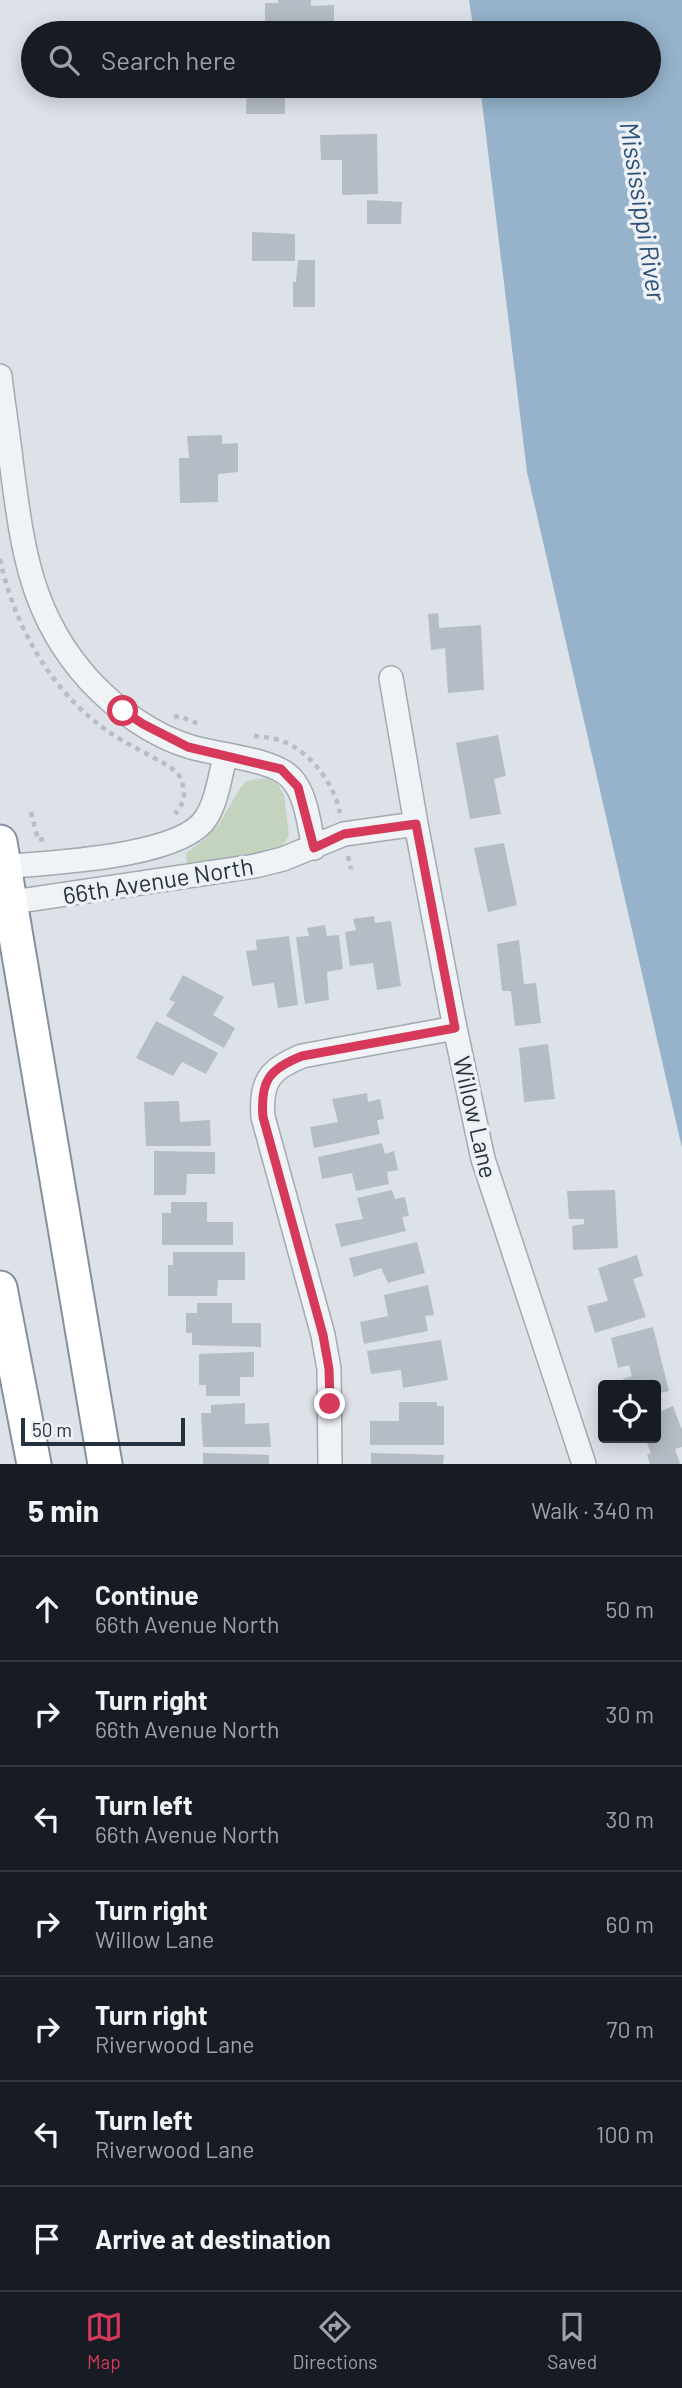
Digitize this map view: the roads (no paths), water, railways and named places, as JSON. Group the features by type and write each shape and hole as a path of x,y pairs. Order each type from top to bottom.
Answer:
{"highway":[{"path":"2,859 5,903 106,1464"},
{"path":"0,1288 34,1464"},
{"path":"0,1307 17,1464"}],"street":[{"path":"0,376 26,563 50,623 68,653 106,697 123,711 165,736 188,747 281,769 291,777 303,799 314,848"},
{"name":"Willow Lane","path":"391,678 455,1028 483,1159 583,1464"},
{"name":"66th Avenue North","path":"2,859 69,861 155,848 187,836 206,819 225,757"},
{"name":"66th Avenue North","path":"5,903 255,866 314,848 344,834 416,824"},
{"path":"330,1464 329,1369 323,1335 263,1117 261,1095 269,1076 283,1064 302,1056 455,1028"}],"water":[{"name":"Mississippi River","path":"469,0 682,0 682,1148 527,472 481,98 661,98 661,21 472,21"}]}
